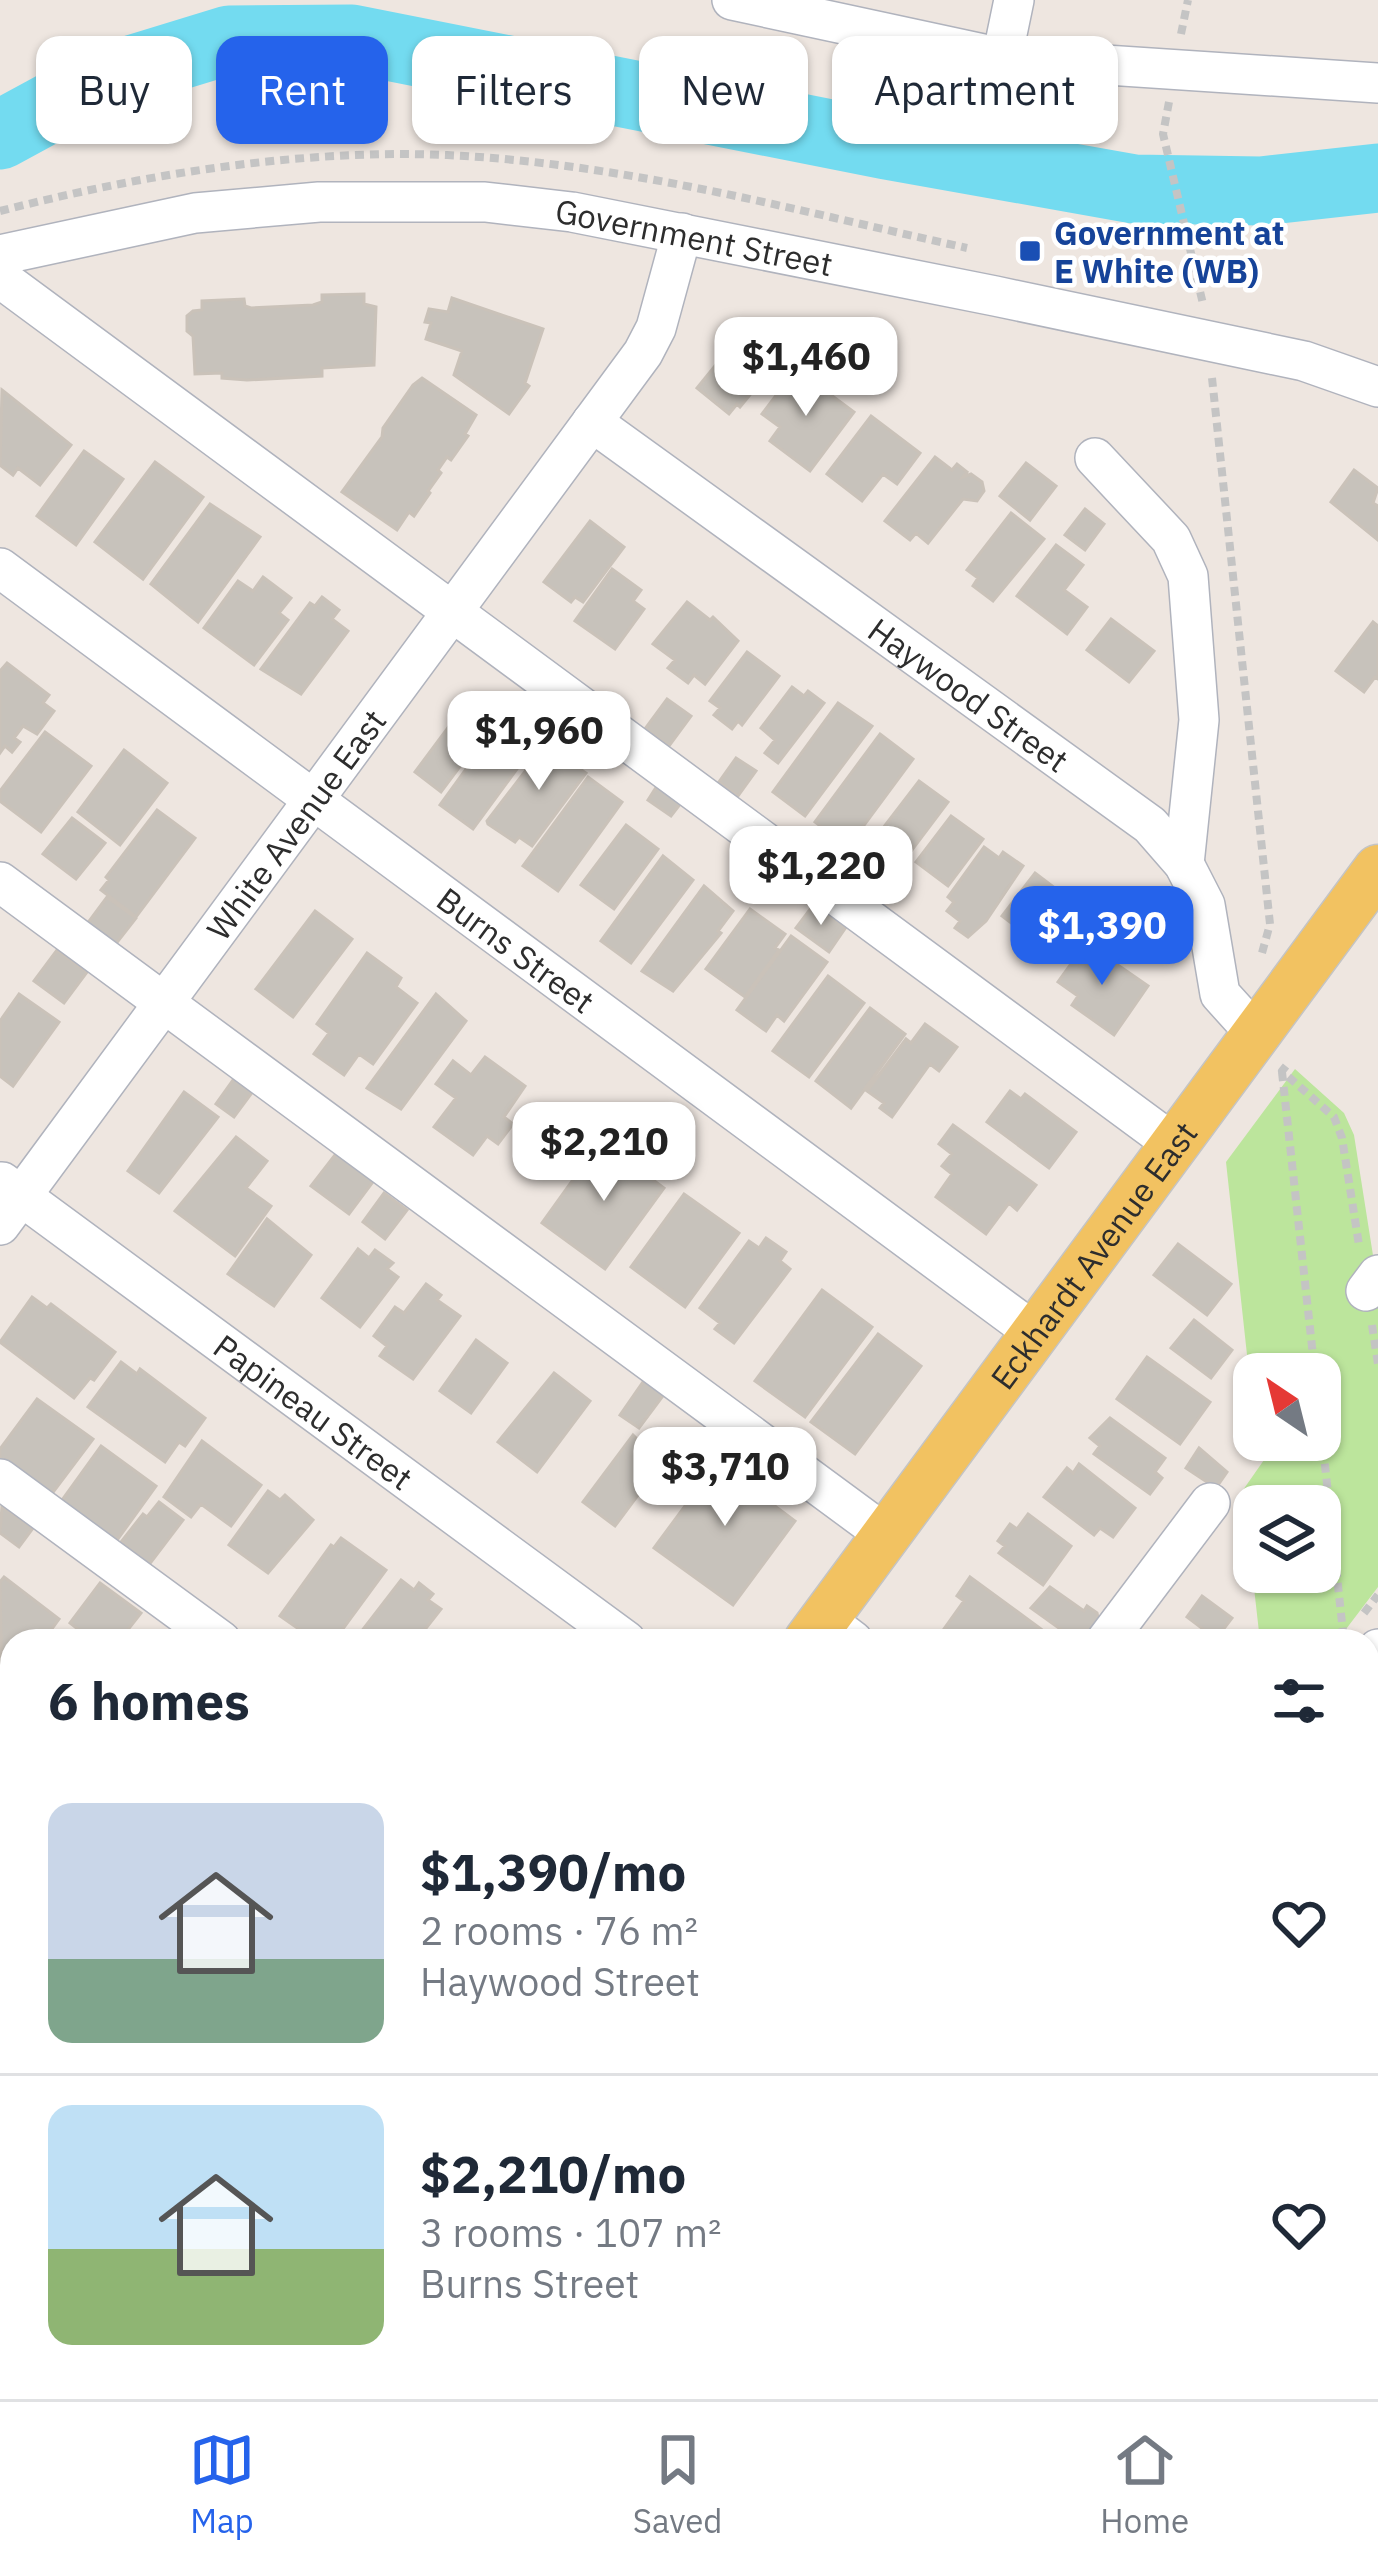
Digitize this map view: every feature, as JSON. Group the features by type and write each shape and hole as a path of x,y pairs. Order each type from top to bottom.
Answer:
{"main road":[{"name":"Eckhardt Avenue East","path":"831,1629 886,1535 1174,1145 1277,1054 1378,869"}],"street":[{"path":"732,0 900,36"},
{"path":"1007,36 1014,0"},
{"path":"1118,66 1378,83"},
{"name":"Government Street","path":"0,255 196,213 319,202 485,202 572,212 682,233 1304,361 1378,387"},
{"name":"White Avenue East","path":"7,1201 164,1002 644,353 656,328 682,233"},
{"path":"0,278 1174,1145"},
{"name":"Haywood Street","path":"592,422 1150,825 1184,864 1205,905 1220,994 1277,1054"},
{"path":"1094,458 1171,539 1187,576 1199,720 1184,864"},
{"name":"Burns Street","path":"0,568 1035,1333"},
{"path":"0,882 886,1535"},
{"name":"Papineau Street","path":"7,1201 609,1629"},
{"path":"0,1479 205,1629"},
{"path":"1115,1629 1210,1503"}],"path":[{"path":"1180,38 1188,0"},
{"path":"1170,95 1163,134 1204,307"},
{"path":"1212,375 1270,924 1259,965"},
{"path":"1277,1054 1334,1118 1342,1138 1372,1283 1378,1364"},
{"path":"1277,1054 1313,1353"},
{"path":"1328,1461 1359,1629"}],"green space":[{"path":"1295,1069 1344,1113 1354,1135 1378,1287 1378,1587 1346,1629 1259,1629 1255,1593 1341,1593 1341,1485 1246,1485 1263,1461 1341,1461 1341,1353 1247,1353 1226,1162"}],"building":[{"path":"364,294 364,304 376,307 374,365 322,368 322,376 247,380 222,378 222,373 195,374 187,316 202,310 202,301 244,299 251,308 313,305 322,302 322,295"},
{"path":"452,298 543,329 525,383 529,386 509,414 454,375 462,351 426,339 429,309 448,312"},
{"path":"740,335 775,364 729,414 697,388"},
{"path":"796,369 854,412 810,471 770,441 780,427 762,414"},
{"path":"422,378 476,415 468,436 438,470 441,473 430,493 397,530 342,492"},
{"path":"2,390 71,445 40,485 18,468 13,475 0,465"},
{"path":"871,416 920,453 897,484 883,474 862,501 827,474"},
{"path":"84,451 123,479 76,545 37,516"},
{"path":"935,457 952,470 957,464 967,472 963,477 971,474 982,482 984,491 977,501 963,499 928,543 916,533 910,540 885,521"},
{"path":"155,462 203,497 143,579 95,542"},
{"path":"1026,463 1056,486 1030,520 1000,496"},
{"path":"1354,470 1378,488 1373,503 1378,506 1378,540 1331,502"},
{"path":"210,504 260,537 198,622 151,584"},
{"path":"1085,509 1104,524 1085,550 1065,535"},
{"path":"1011,513 1044,539 993,601 973,586 978,578 967,570"},
{"path":"590,521 624,547 583,602 575,597 571,602 544,582"},
{"path":"1056,545 1083,565 1064,590 1087,607 1067,634 1017,596"},
{"path":"612,569 641,590 633,601 644,609 615,649 575,621"},
{"path":"263,577 291,598 279,613 288,620 254,665 204,628 238,581 253,591"},
{"path":"322,597 339,610 332,619 348,631 301,694 261,669 310,603 315,606"},
{"path":"687,602 710,620 713,617 738,641 705,684 694,675 688,683 668,668 675,660 653,644"},
{"path":"1111,619 1154,651 1129,682 1087,650"},
{"path":"1373,622 1378,626 1378,679 1364,692 1336,671"},
{"path":"747,652 779,676 742,725 738,721 732,729 714,715 720,708 710,701"},
{"path":"7,663 49,695 43,703 54,711 37,734 23,726 14,738 20,742 12,752 5,746 0,753 0,671"},
{"path":"792,687 824,703 778,763 765,753 775,740 761,728"},
{"path":"470,698 496,718 441,792 415,772"},
{"path":"667,699 691,716 669,746 645,729"},
{"path":"838,703 872,726 805,816 773,792"},
{"path":"503,718 536,743 473,829 440,805"},
{"path":"45,732 91,766 41,832 0,801 0,791"},
{"path":"880,734 913,759 848,847 815,822"},
{"path":"565,740 588,757 580,769 586,773 532,846 519,837 515,842 488,824 546,744 556,752"},
{"path":"124,750 167,783 120,845 78,812"},
{"path":"736,758 756,771 738,796 719,782"},
{"path":"588,777 622,802 558,891 523,866"},
{"path":"919,781 948,802 909,854 880,832"},
{"path":"657,786 681,803 671,816 648,800"},
{"path":"157,810 195,838 136,917 101,890"},
{"path":"951,816 983,839 948,886 916,862"},
{"path":"72,818 105,843 76,879 43,854"},
{"path":"626,825 658,849 614,909 581,885"},
{"path":"984,847 999,858 1003,852 1023,866 986,921 968,937 955,928 960,921 947,911 954,902 948,897"},
{"path":"663,856 693,880 631,963 601,941"},
{"path":"877,862 894,874 873,902 857,891"},
{"path":"1035,873 1093,917 1060,960 1002,916"},
{"path":"704,886 733,911 673,991 642,971"},
{"path":"107,897 136,918 115,945 87,924"},
{"path":"814,904 846,927 829,952 796,928"},
{"path":"750,909 785,934 745,997 706,969"},
{"path":"315,911 352,939 293,1017 256,989"},
{"path":"791,936 827,962 784,1021 777,1015 766,1031 737,1010"},
{"path":"1086,943 1148,986 1114,1035 1072,1005 1078,996 1058,982"},
{"path":"57,950 87,972 64,1003 34,981"},
{"path":"367,953 401,978 396,987 417,1003 373,1064 359,1054 344,1075 314,1054 329,1033 317,1024"},
{"path":"828,976 864,1003 809,1077 773,1051"},
{"path":"19,994 59,1022 13,1086 0,1076 0,1021"},
{"path":"436,994 466,1021 401,1109 367,1088"},
{"path":"870,1008 905,1034 851,1108 816,1081"},
{"path":"925,1024 957,1047 939,1071 930,1064 892,1117 880,1108 884,1103 867,1091 906,1039 911,1043"},
{"path":"485,1057 525,1086 504,1117 513,1124 498,1144 487,1136 473,1155 434,1127 456,1098 436,1084 453,1061 471,1075"},
{"path":"236,1076 254,1090 234,1117 216,1104"},
{"path":"1010,1091 1021,1099 1025,1094 1076,1132 1049,1168 987,1122"},
{"path":"184,1092 218,1117 159,1193 128,1171"},
{"path":"953,1125 1036,1185 1017,1210 1009,1203 986,1234 936,1197 952,1174 942,1166 952,1154 939,1144"},
{"path":"236,1137 267,1161 246,1188 271,1206 235,1256 175,1211"},
{"path":"600,1142 625,1160 631,1152 647,1163 641,1171 664,1188 605,1269 542,1223"},
{"path":"338,1151 375,1179 349,1214 311,1186"},
{"path":"384,1193 407,1210 385,1239 363,1222"},
{"path":"684,1194 739,1233 685,1307 631,1267"},
{"path":"267,1219 311,1255 274,1306 228,1274"},
{"path":"766,1238 786,1252 780,1261 790,1269 734,1343 715,1329 720,1323 700,1308 749,1241 759,1248"},
{"path":"1178,1244 1231,1284 1207,1315 1154,1275"},
{"path":"358,1249 369,1258 375,1250 393,1263 387,1269 398,1277 360,1327 322,1298"},
{"path":"426,1284 441,1295 437,1300 460,1316 413,1379 380,1356 387,1346 374,1336 395,1307 404,1313"},
{"path":"822,1290 872,1327 805,1417 755,1381"},
{"path":"32,1297 47,1308 51,1304 115,1352 74,1398 0,1342"},
{"path":"1194,1320 1232,1350 1211,1378 1171,1348"},
{"path":"878,1334 921,1366 855,1454 811,1422"},
{"path":"476,1340 507,1363 471,1413 440,1391"},
{"path":"1147,1357 1210,1402 1180,1444 1117,1399"},
{"path":"121,1362 137,1374 140,1369 205,1418 185,1446 179,1442 165,1462 88,1407"},
{"path":"554,1373 590,1401 537,1472 498,1442"},
{"path":"645,1379 665,1393 639,1428 620,1415"},
{"path":"37,1399 93,1439 51,1495 0,1458 0,1449"},
{"path":"1110,1418 1165,1458 1155,1472 1162,1478 1150,1494 1094,1454 1100,1446 1090,1438"},
{"path":"633,1435 662,1463 615,1526 583,1502"},
{"path":"202,1441 261,1485 231,1526 201,1504 191,1517 164,1497"},
{"path":"730,1445 757,1465 744,1483 795,1521 733,1605 654,1548"},
{"path":"101,1446 156,1486 115,1543 60,1503"},
{"path":"1199,1448 1227,1472 1216,1488 1186,1468"},
{"path":"1079,1464 1135,1508 1113,1537 1100,1528 1094,1535 1044,1497 1067,1468 1073,1473"},
{"path":"268,1491 280,1500 285,1495 313,1520 268,1573 229,1545"},
{"path":"159,1502 183,1520 148,1566 121,1542"},
{"path":"2,1506 33,1528 19,1547 0,1533"},
{"path":"1028,1514 1071,1546 1043,1585 999,1553 1005,1546 998,1541 1010,1524 1017,1529"},
{"path":"341,1538 386,1570 343,1629 299,1629 280,1616"},
{"path":"4,1577 59,1619 52,1629 1,1629 0,1582"},
{"path":"970,1577 1041,1629 944,1629 964,1601 957,1596"},
{"path":"401,1580 414,1590 419,1583 433,1594 428,1600 441,1609 425,1629 363,1629"},
{"path":"100,1583 141,1613 128,1629 78,1629 70,1623"},
{"path":"1050,1587 1084,1611 1087,1606 1097,1613 1099,1622 1094,1629 1060,1629 1031,1608"},
{"path":"1202,1596 1232,1618 1224,1629 1203,1629 1187,1617"}],"waterway":[{"path":"0,135 105,78 229,40 352,39 1134,189 1261,191 1378,178"}],"place":[{"name":"Government at E White (WB)","path":"1030,251"}]}
